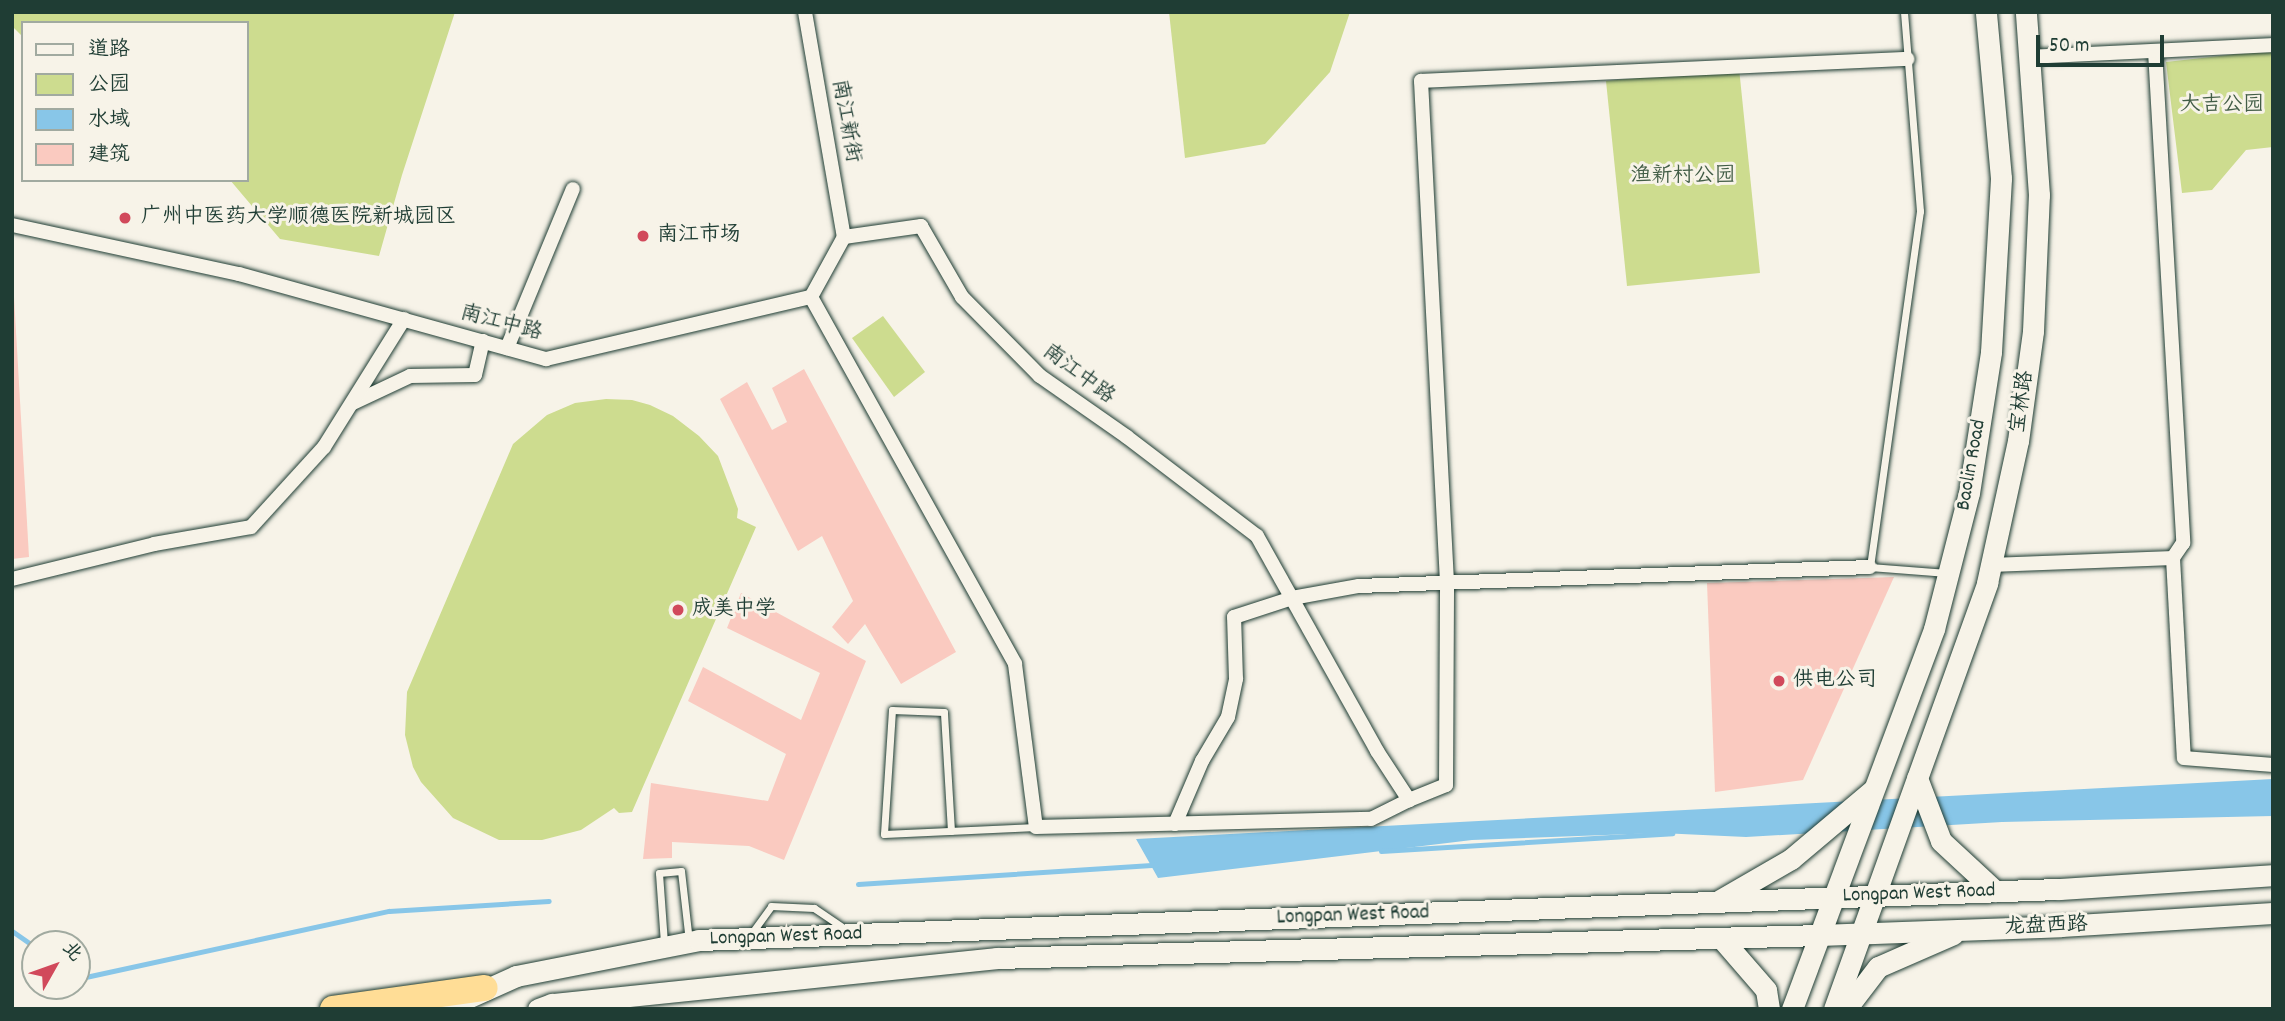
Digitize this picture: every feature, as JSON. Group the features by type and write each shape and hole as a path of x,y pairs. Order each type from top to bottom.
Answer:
{"highway":[{"path":"333,1009 485,988"}],"street":[{"name":"南江新街","path":"805,12 844,237"},
{"name":"Baolin Road","path":"1792,1009 1934,629 1969,493 1992,352 2001,178 1986,12"},
{"name":"宝林路","path":"1834,1009 1991,565 2018,442 2033,331 2039,195 2026,12"},
{"path":"2029,57 2273,45"},
{"path":"2155,51 2183,543 2173,558 2184,758 2273,765"},
{"path":"844,237 811,297 1015,664 1036,827 1371,819 1446,786 1447,582 1420,81 1908,59"},
{"path":"508,348 573,189"},
{"name":"南江中路","path":"12,225 239,274 545,359 811,297"},
{"name":"南江中路","path":"844,237 921,226 962,297 1040,376 1127,437 1257,536 1377,751 1409,800"},
{"path":"12,579 155,544 251,527 324,447 404,319"},
{"path":"351,404 410,376 475,375 483,341"},
{"path":"1991,565 2173,558"},
{"path":"1175,824 1202,761 1228,717 1236,679 1234,617 1292,598 1359,586 1870,567"},
{"path":"1917,778 1941,841 1995,891"},
{"path":"1716,902 1796,855 1874,789"},
{"name":"Longpan West Road","path":"443,1009 516,976 689,942 1995,891 2273,875"},
{"name":"龙盘西路","path":"1819,936 2273,913"},
{"path":"1846,1009 1878,967 1962,930"},
{"name":"Longpan West Road","path":"538,1009 566,1003 997,958 1819,936"},
{"path":"1721,938 1766,990 1769,1009"}],"lane":[{"path":"1904,12 1920,211 1870,567 1949,573"},
{"path":"951,831 944,712 892,710 884,834 951,831 1036,827"},
{"path":"664,946 659,873 681,871 689,942"},
{"path":"748,939 771,906 814,908 857,935"}],"green space":[{"path":"12,12 455,12 402,175 379,256 280,239 232,182 248,182 248,21 21,21 21,35 12,26"},
{"path":"1169,12 1350,12 1330,72 1265,144 1185,158"},
{"name":"大吉公园","path":"2273,50 2273,147 2246,150 2212,190 2182,193 2166,62"},
{"name":"渔新村公园","path":"1739,68 1760,273 1627,286 1606,81"},
{"path":"883,316 925,372 894,397 852,338"},
{"path":"606,399 632,400 650,405 673,416 699,436 718,456 738,509 737,518 756,527 632,812 619,813 614,808 581,830 542,840 499,840 453,818 421,782 413,767 405,735 407,692 513,444 547,415 575,403"}],"water":[{"path":"2273,779 2273,816 2002,822 1746,837 1660,833 1472,840 1158,878 1136,839"}],"building":[{"path":"12,262 29,557 12,559"},
{"path":"804,369 956,652 901,684 865,624 848,644 832,627 853,601 822,536 798,551 720,399 747,382 772,430 787,422 772,388"},
{"name":"供电公司","path":"1894,577 1803,780 1715,792 1707,583"},
{"path":"741,593 866,661 784,860 749,846 672,842 672,858 643,859 651,783 768,801 786,754 688,701 703,667 801,720 820,673 727,628"}],"waterway":[{"path":"1381,851 1672,833"},
{"path":"858,884 1155,865"},
{"path":"91,976 389,911 549,901"},
{"path":"12,931 21,937"}],"place":[{"name":"广州中医药大学顺德医院新城园区","path":"125,218"},
{"name":"南江市场","path":"643,236"},
{"name":"成美中学","path":"678,610"},
{"name":"供电公司","path":"1779,681"}]}
